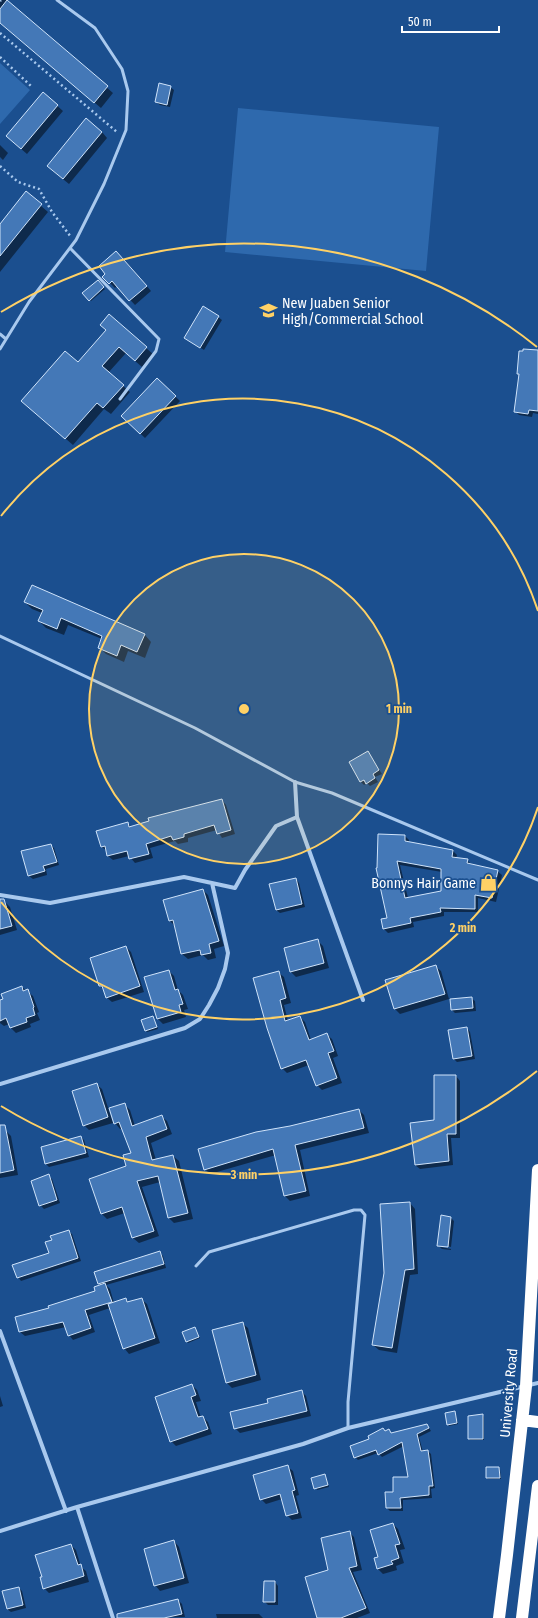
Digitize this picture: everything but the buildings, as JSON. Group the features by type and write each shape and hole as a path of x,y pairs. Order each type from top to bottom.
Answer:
{"highway":[{"name":"University Road","path":"499,1618 526,1386 538,1170"},
{"path":"522,1420 538,1422"},
{"path":"522,1618 537,1510 538,1486"}],"street":[{"path":"295,782 297,817 363,1000"},
{"path":"0,895 50,903 184,877 236,888 245,870 276,826 297,817"},
{"path":"0,1084 184,1028 200,1019 218,988 225,969 228,953 212,882"},
{"path":"0,1331 66,1511"},
{"path":"0,1531 77,1507 303,1444 348,1428 538,1383"},
{"path":"77,1507 113,1618"}],"lane":[{"path":"0,349 29,302 74,242 104,184 126,130 128,91 122,69 96,28 56,0"},
{"path":"70,248 159,338 156,351 120,399"},
{"path":"0,334 6,339"},
{"path":"0,636 195,728 295,782 332,794 538,880"},
{"path":"196,1266 209,1252 354,1210 361,1210 365,1215 348,1402 348,1428"}],"path":[{"path":"0,33 123,137"},
{"path":"0,57 31,86"},
{"path":"0,166 18,182 39,189 52,212 74,242"}],"shaded area":[{"path":"0,63 30,90 0,124"},
{"path":"238,108 439,127 426,271 225,252"}],"place":[{"name":"New Juaben Senior High/Commercial School","path":"269,311"},
{"name":"Bonnys Hair Game","path":"489,883"}]}
